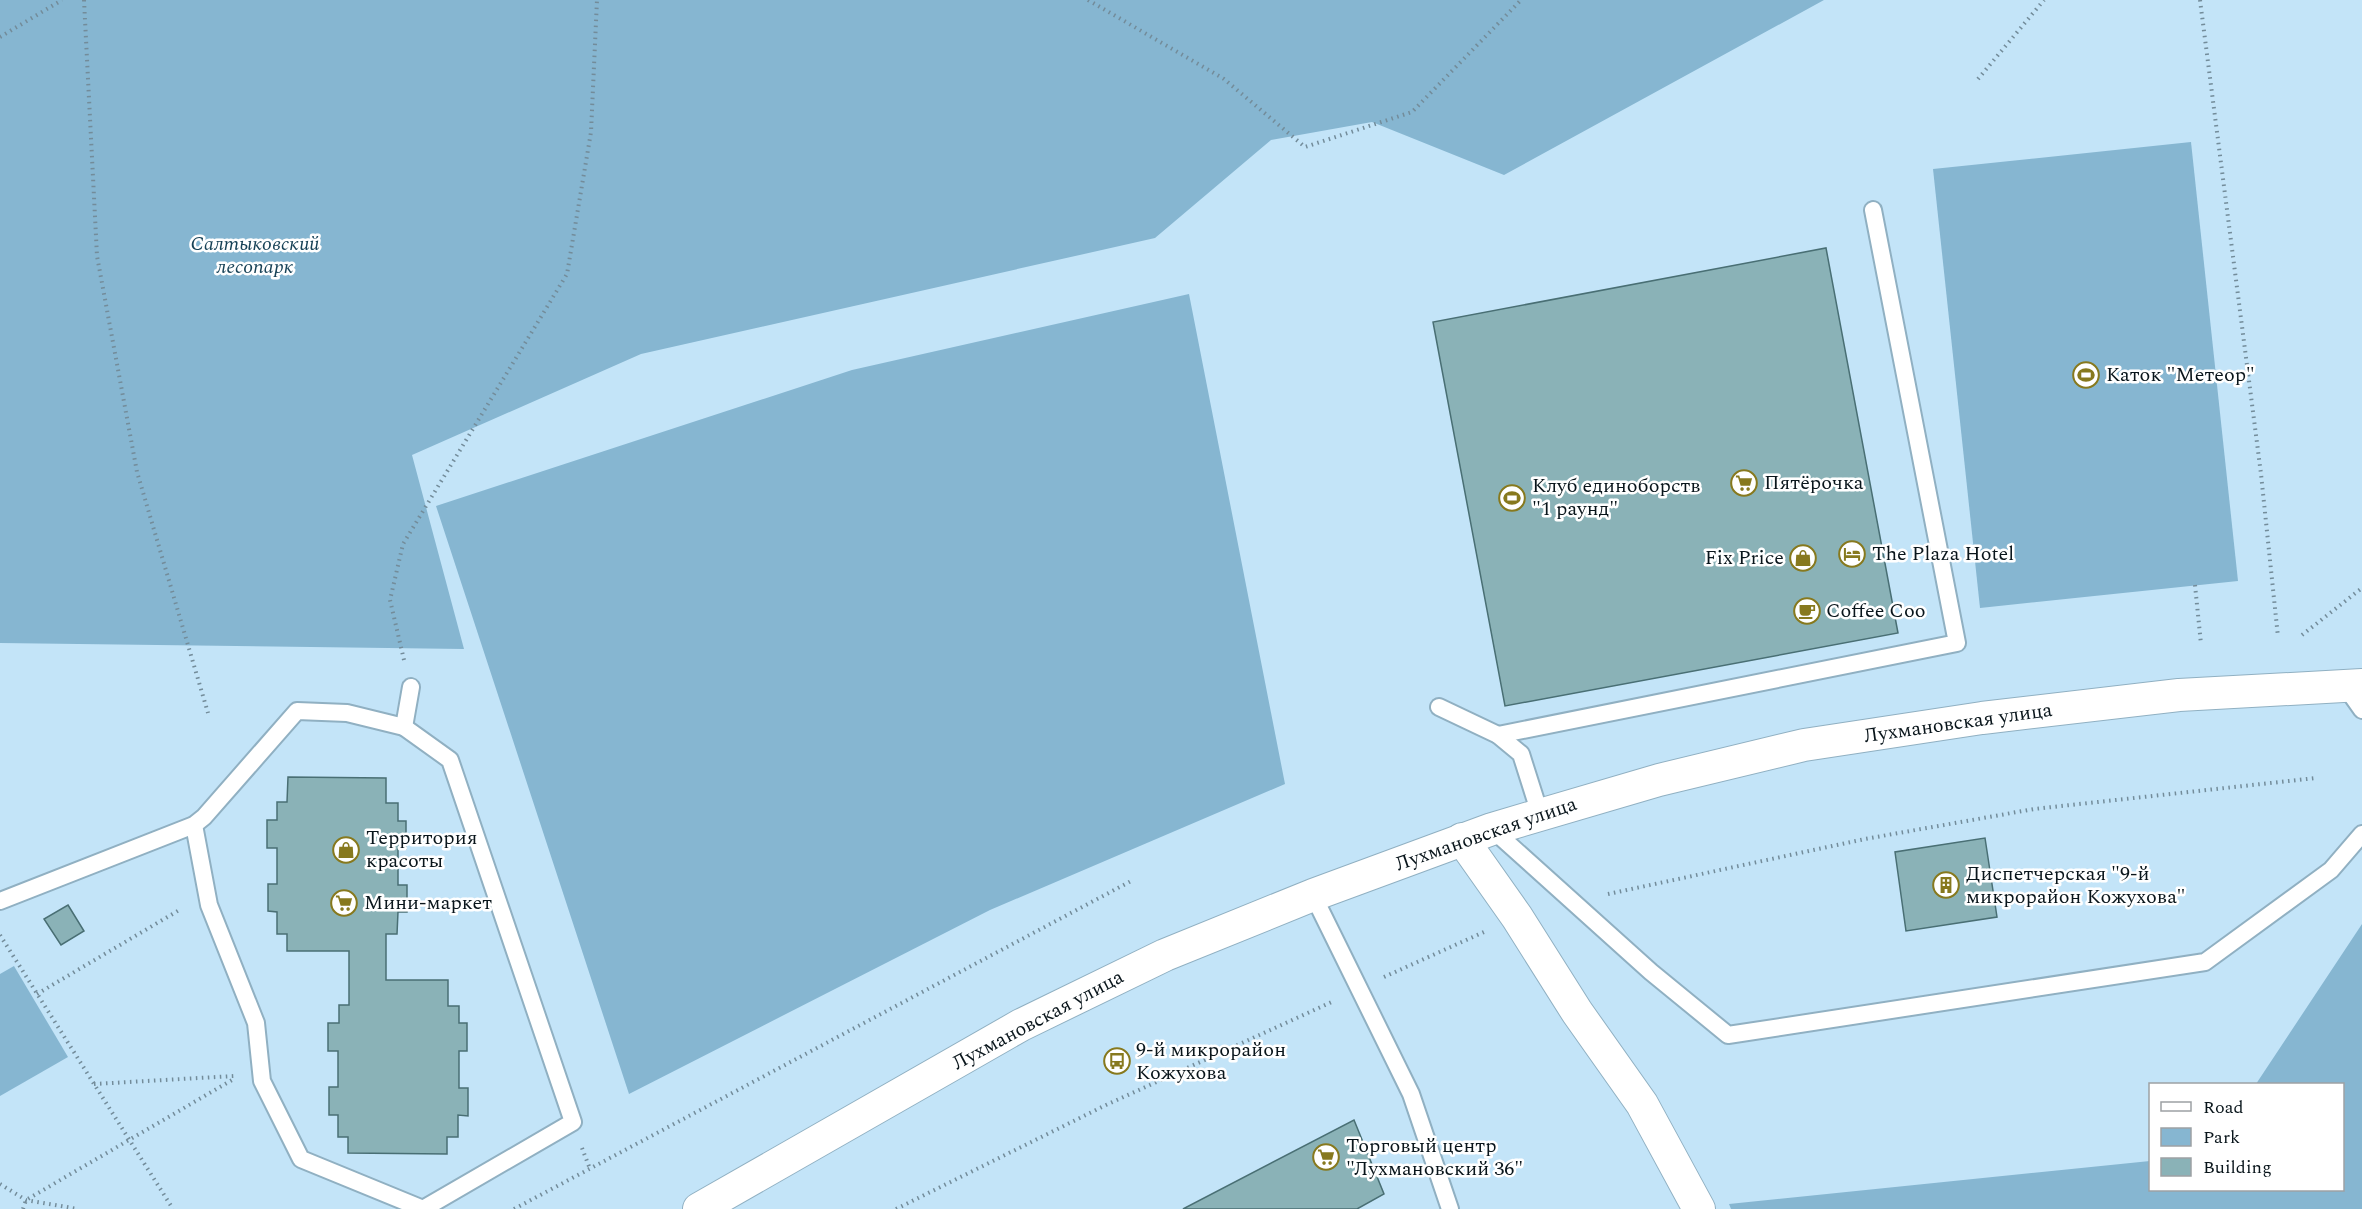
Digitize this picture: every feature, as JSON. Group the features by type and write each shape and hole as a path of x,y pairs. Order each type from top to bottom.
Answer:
{"street":[{"name":"Лухмановская улица","path":"715,1205 1021,1025 1165,954 1462,839 1540,814 1659,780 1815,743 1982,718 2179,695 2356,693"},
{"path":"1462,839 1517,917 1577,1012 1642,1104 1699,1209"}],"lane":[{"path":"1498,735 1957,643 1873,210"},
{"path":"404,727 411,687"},
{"path":"1439,707 1498,735 1521,754 1540,814"},
{"path":"0,901 195,825 297,711 347,713 404,727 450,760 573,1122 423,1209 301,1159 262,1081 256,1023 206,895 195,825"},
{"path":"1492,829 1651,972 1728,1035 2205,962 2331,870 2362,834"},
{"path":"1313,895 1411,1094 1450,1209"}],"path":[{"path":"0,37 62,0"},
{"path":"84,0 97,256 136,472 208,713"},
{"path":"411,687 390,600 403,544 567,274 591,132 597,0"},
{"path":"1088,0 1224,79 1305,147 1412,112 1521,0"},
{"path":"1978,79 2044,0"},
{"path":"2200,0 2261,474 2278,637"},
{"path":"2195,585 2201,644"},
{"path":"2302,634 2362,588"},
{"path":"1571,902 1865,839 2034,809 2316,778"},
{"path":"514,1209 1133,880"},
{"path":"37,994 206,895"},
{"path":"896,1209 1106,1105 1358,990 1420,959 1517,917"},
{"path":"0,935 173,1209"},
{"path":"23,1209 26,1200 240,1076 94,1084"},
{"path":"0,1184 26,1200 78,1209"}],"green space":[{"name":"Салтыковский лесопарк","path":"0,0 1824,0 1504,175 1372,122 1271,140 1155,238 641,354 412,455 464,649 0,643"},
{"name":"Каток \"Метеор\"","path":"2191,142 2238,581 1980,608 1933,169"},
{"path":"1189,294 1285,784 990,910 629,1094 436,506 852,370"},
{"path":"2362,924 2362,1209 1731,1209 1729,1204 2149,1161 2149,1191 2344,1191 2344,1083 2257,1083"},
{"path":"14,966 68,1057 0,1096 0,974"}],"building":[{"path":"1826,248 1898,633 1505,706 1433,322"},
{"path":"288,777 386,778 386,803 398,803 398,821 406,821 406,849 398,849 398,885 407,885 407,912 398,912 397,934 386,934 386,980 448,980 448,1006 459,1006 459,1023 467,1023 467,1051 459,1051 459,1088 468,1088 468,1116 458,1115 458,1137 447,1137 447,1154 348,1153 348,1137 338,1137 338,1115 329,1115 329,1087 338,1087 338,1051 328,1051 328,1023 339,1023 339,1005 349,1005 349,951 287,951 287,934 277,934 277,912 268,911 268,884 277,884 277,848 267,848 267,820 277,820 277,802 287,802"},
{"name":"Диспетчерская \"9-й микрорайон Кожухова\"","path":"1985,838 1997,917 1906,931 1895,852"},
{"path":"68,905 84,931 61,945 44,919"},
{"name":"Торговый центр \"Лухмановский 36\"","path":"1354,1120 1384,1194 1357,1209 1183,1209"}],"place":[{"name":"Каток \"Метеор\"","path":"2086,375"},
{"name":"Пятёрочка","path":"1744,483"},
{"name":"Клуб единоборств \"1 раунд\"","path":"1512,498"},
{"name":"The Plaza Hotel","path":"1852,554"},
{"name":"Fix Price","path":"1803,558"},
{"name":"Coffee Coo","path":"1807,611"},
{"name":"Территория красоты","path":"346,850"},
{"name":"Диспетчерская \"9-й микрорайон Кожухова\"","path":"1946,885"},
{"name":"Мини-маркет","path":"344,903"},
{"name":"9-й микрорайон Кожухова","path":"1117,1061"},
{"name":"Торговый центр \"Лухмановский 36\"","path":"1326,1157"}]}
